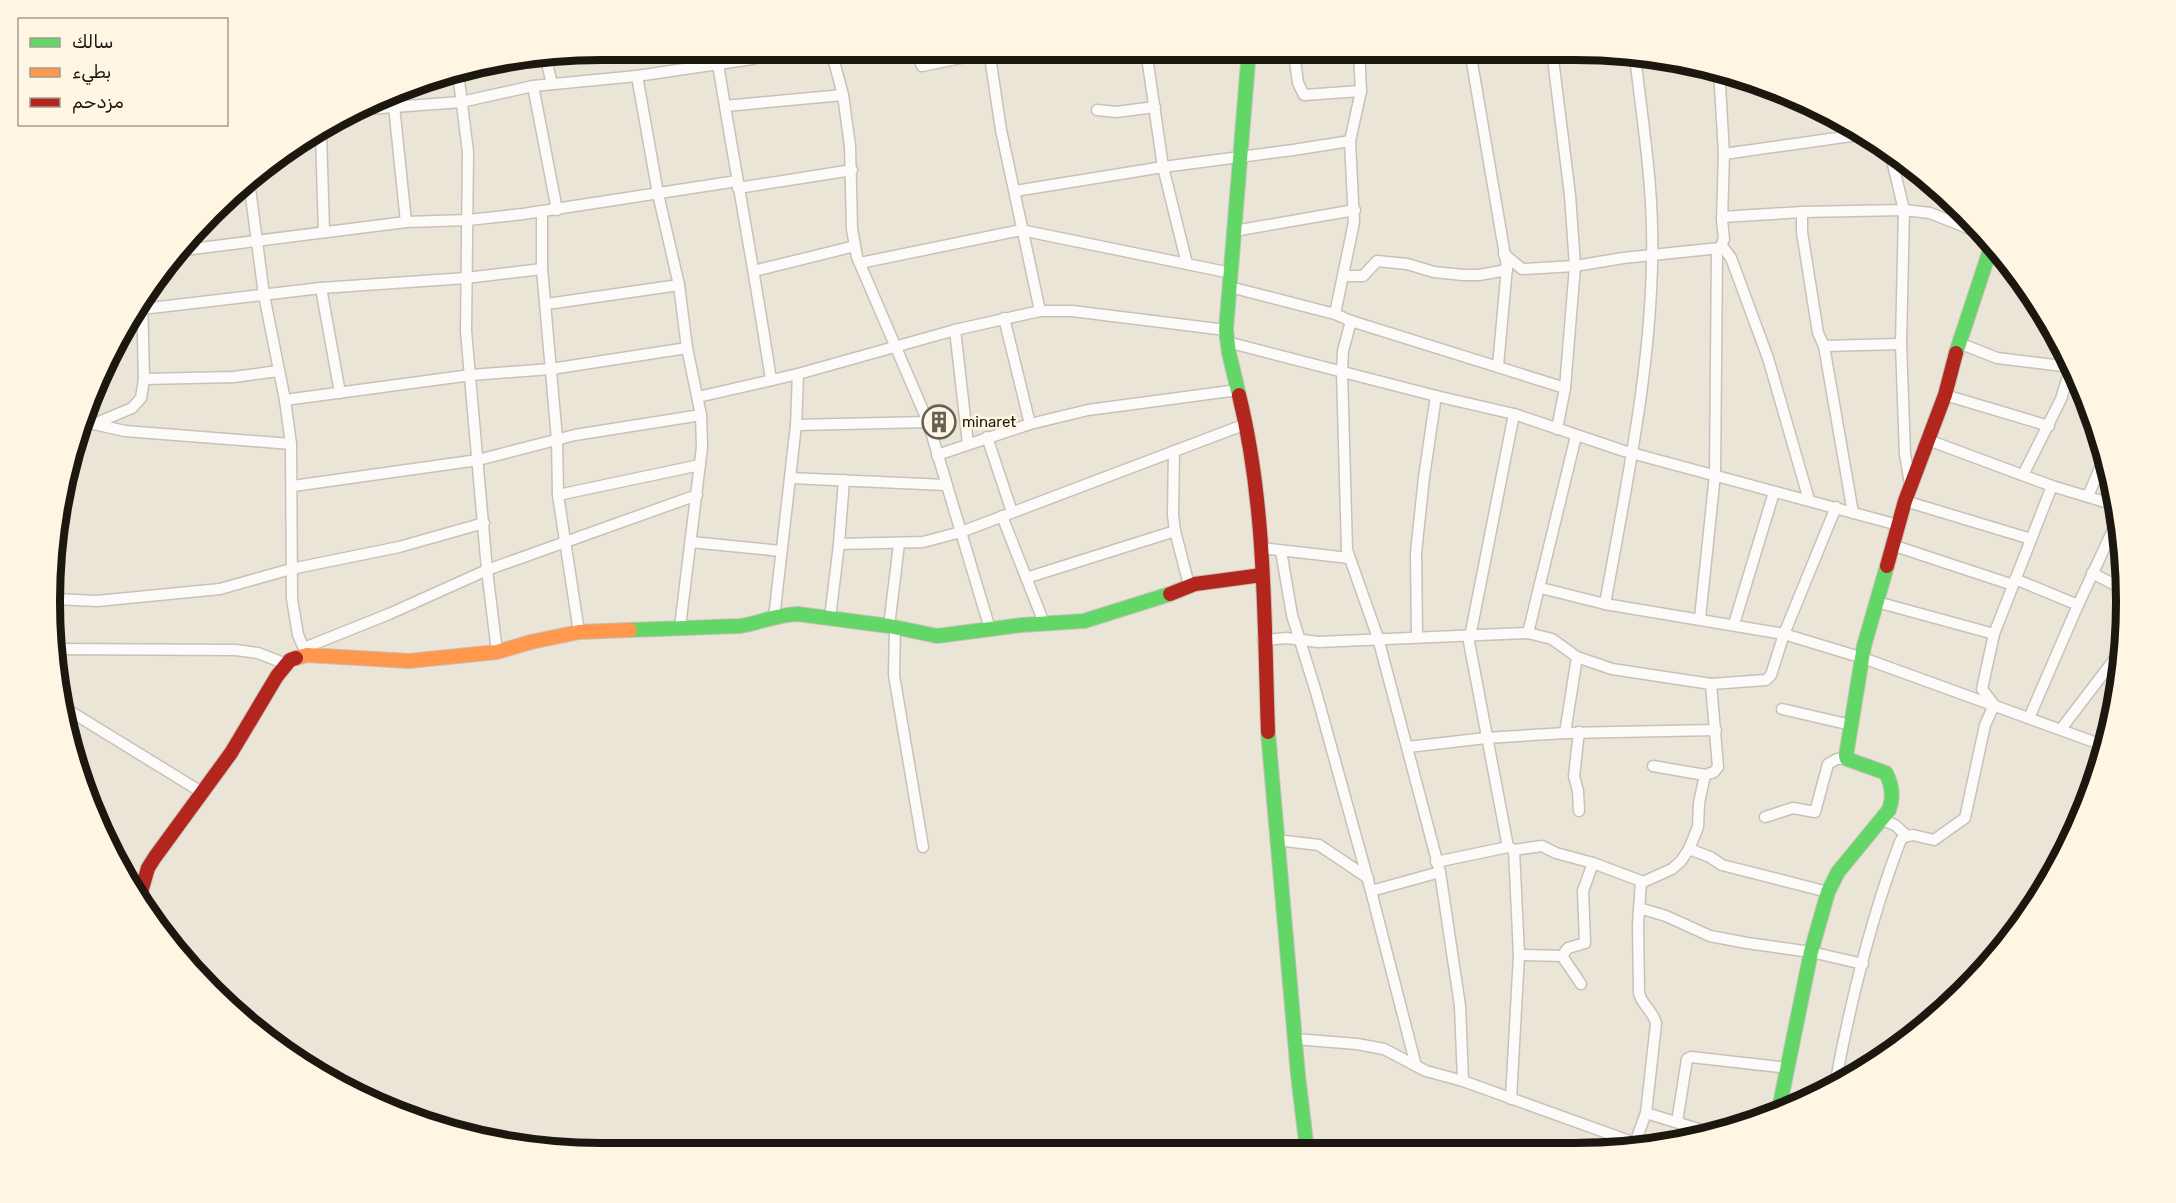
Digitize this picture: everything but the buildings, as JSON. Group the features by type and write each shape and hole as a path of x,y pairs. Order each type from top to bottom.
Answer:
{"street":[{"path":"380,108 461,102 533,86 637,76 731,60"},
{"path":"834,60 843,95 852,170 852,229 855,246 860,263 928,422 990,629"},
{"path":"919,60 922,66 949,60"},
{"path":"990,60 1001,130 1040,311"},
{"path":"1148,60 1163,166 1187,264"},
{"path":"1248,60 1227,336 1256,475 1261,548 1266,718 1306,1143"},
{"path":"1335,314 1355,210 1350,141 1361,91 1359,60"},
{"path":"1472,60 1507,270 1498,366"},
{"path":"1553,60 1570,195 1575,266 1565,388 1557,429"},
{"path":"1295,61 1298,83 1304,95 1361,91"},
{"path":"547,63 552,84"},
{"path":"718,64 771,380"},
{"path":"1605,604 1633,453 1648,325 1652,256 1650,183 1636,64"},
{"path":"637,76 658,194 679,285 687,348 701,415 702,447 680,627"},
{"path":"459,79 468,152 466,330 487,570 497,652"},
{"path":"1700,618 1715,475 1719,248 1724,239 1722,217 1724,154 1720,79"},
{"path":"533,86 557,210"},
{"path":"725,106 843,95"},
{"path":"394,106 406,222"},
{"path":"1097,110 1116,111 1155,107"},
{"path":"1724,154 1850,136"},
{"path":"321,139 324,232"},
{"path":"1015,191 1163,166 1350,141"},
{"path":"1893,164 1904,210 1901,344 1905,454 1910,484"},
{"path":"190,249 406,222 468,220 557,210 658,194 852,170"},
{"path":"250,189 264,295 285,400 291,444 291,569 295,621 306,652"},
{"path":"1234,231 1355,210"},
{"path":"1722,217 1802,212 1904,210 1930,213 1965,227"},
{"path":"542,211 542,269 547,304 557,439 558,495 579,632"},
{"path":"1802,212 1802,232 1814,311 1819,338 1824,346 1853,513"},
{"path":"860,263 1021,230 1187,264 1352,321 1565,388"},
{"path":"754,271 855,246"},
{"path":"1504,254 1522,269 1575,266 1719,248 1731,258 1768,358 1809,500"},
{"path":"1847,759 1863,658 1892,545 1910,484 1945,395 1959,343 1989,253"},
{"path":"1344,276 1363,276 1377,261 1407,264 1434,272 1463,275 1479,275 1507,270"},
{"path":"147,307 321,288 466,278 542,269"},
{"path":"547,304 679,285"},
{"path":"321,288 340,393"},
{"path":"698,397 798,374 1004,318 1040,311 1072,311 1227,336 1342,372 1514,414 1633,453 1898,525"},
{"path":"1004,318 1029,424"},
{"path":"91,423 132,408 141,398 144,379 140,320"},
{"path":"1352,321 1343,351 1342,372 1349,558 1378,638 1438,867 1460,1006 1463,1081"},
{"path":"954,330 968,444"},
{"path":"1959,343 1997,358 2061,364"},
{"path":"1824,346 1901,344"},
{"path":"285,400 471,375 551,369 687,348"},
{"path":"144,379 234,377 278,371"},
{"path":"774,618 796,425 798,374"},
{"path":"2023,476 2049,426 2067,378"},
{"path":"937,455 1029,424 1114,405 1238,390"},
{"path":"1945,395 2049,426"},
{"path":"1417,636 1416,554 1436,396"},
{"path":"1511,1099 1519,955 1511,849 1486,738 1470,653 1470,634 1514,414"},
{"path":"292,486 478,460 575,435 701,415"},
{"path":"796,425 928,422"},
{"path":"90,423 125,431 291,444"},
{"path":"839,544 923,542 961,532 1246,424"},
{"path":"1528,633 1541,588 1576,436"},
{"path":"987,437 1026,578 1044,623"},
{"path":"1928,440 2023,476 2107,502"},
{"path":"1174,451 1172,503 1175,531 1189,585"},
{"path":"558,495 700,465"},
{"path":"2088,496 2100,469"},
{"path":"790,478 946,485"},
{"path":"830,618 844,480"},
{"path":"1994,705 1982,689 1994,634 2052,486"},
{"path":"1734,624 1774,492"},
{"path":"142,888 148,868 155,857 203,793 286,664 306,652 487,570 696,495"},
{"path":"1905,501 2031,539"},
{"path":"1263,640 1278,637 1318,642 1528,633 1552,639 1576,657 1612,669 1711,684 1766,680 1771,675 1784,634 1836,507"},
{"path":"60,599 97,601 220,589 291,569 381,551 484,523"},
{"path":"1026,578 1175,531"},
{"path":"2029,718 2111,533"},
{"path":"692,542 781,550"},
{"path":"898,544 892,627 894,675 923,847"},
{"path":"1892,545 2014,582 2078,605"},
{"path":"1261,548 1349,558"},
{"path":"1281,552 1292,615 1368,878 1416,1066"},
{"path":"2092,573 2116,586"},
{"path":"306,652 399,662 497,652 579,632 751,625 793,614 892,627 937,636 1044,623 1084,621 1107,616 1164,597 1189,585 1262,575"},
{"path":"1541,588 1605,604 1700,618 1784,634 1863,658 2098,743"},
{"path":"1877,602 1994,634"},
{"path":"62,649 236,650 258,653 286,664"},
{"path":"1565,733 1576,657"},
{"path":"2061,729 2112,662"},
{"path":"1653,766 1705,775 1714,772 1718,767 1711,684"},
{"path":"1882,820 1895,825 1907,836 1934,840 1965,818 1985,725 1994,705"},
{"path":"1782,709 1851,724"},
{"path":"71,712 203,793"},
{"path":"1408,747 1486,738 1579,732 1716,730"},
{"path":"1579,732 1574,776 1578,791 1579,811"},
{"path":"1765,817 1793,808 1815,812 1828,764 1837,759 1847,759 1886,773 1889,779 1892,802 1882,820 1838,872 1828,892 1811,952 1779,1103"},
{"path":"1371,891 1438,867 1511,849 1542,846 1556,853 1593,863 1642,882 1672,869 1689,849 1698,827 1699,803 1705,775"},
{"path":"1837,1074 1843,1042 1885,881 1900,842 1907,836"},
{"path":"1276,840 1319,845 1368,878"},
{"path":"1689,849 1710,857 1722,866 1828,892"},
{"path":"1563,956 1568,948 1585,943 1583,891 1593,863"},
{"path":"1636,1139 1646,1113 1656,1024 1653,1014 1639,996 1639,908 1642,882"},
{"path":"1639,908 1666,916 1710,936 1863,963"},
{"path":"1519,955 1563,956"},
{"path":"1563,956 1581,984"},
{"path":"1295,1039 1384,1049 1416,1066 1627,1140"},
{"path":"1677,1122 1686,1059 1788,1068"},
{"path":"1646,1113 1698,1129"}],"traffic: fast":[{"path":"1239,395 1226,330 1248,60"},
{"path":"1956,353 1989,253"},
{"path":"1780,1103 1811,952 1828,892 1838,872 1891,805 1892,791 1886,773 1847,759 1846,756 1864,646 1887,566"},
{"path":"630,630 740,626 783,615 798,614 889,626 937,636 1022,625 1084,621 1170,594"},
{"path":"1268,732 1298,1075 1306,1143"}],"traffic: slow":[{"path":"296,658 307,655 409,661 497,652 579,632 630,630"}],"traffic: jam":[{"path":"1887,566 1905,501 1945,395 1956,353"},
{"path":"1239,395 1248,436 1259,520 1268,732"},
{"path":"1170,594 1195,584 1262,575"},
{"path":"142,888 148,868 155,857 231,753 277,676 290,660 296,658"}],"place":[{"name":"minaret","path":"939,422"}]}
